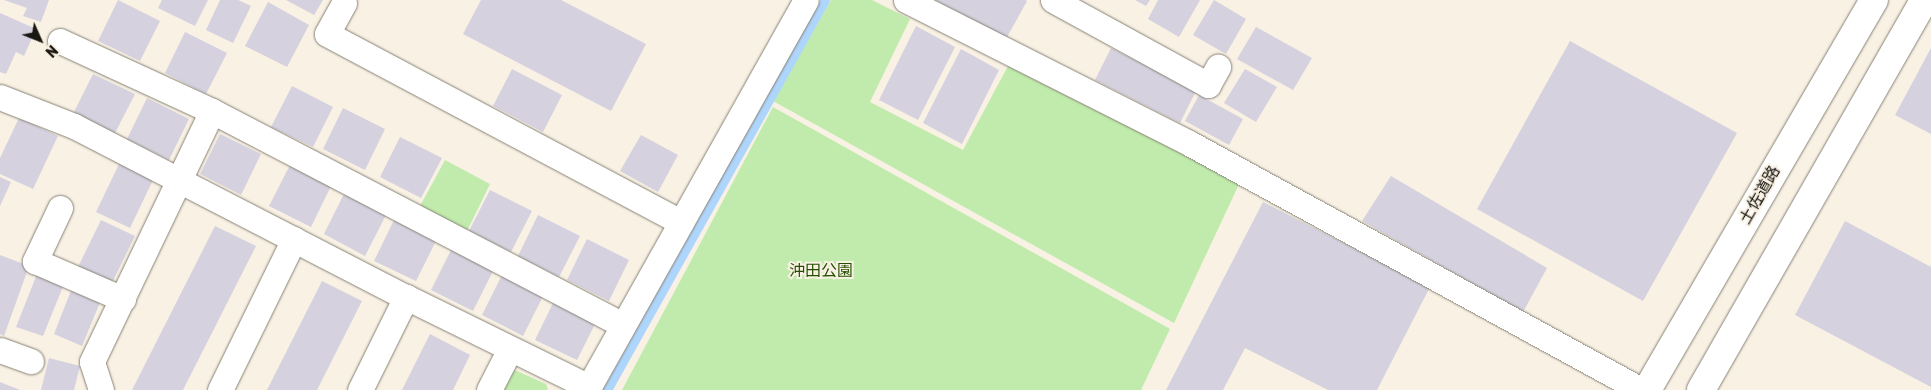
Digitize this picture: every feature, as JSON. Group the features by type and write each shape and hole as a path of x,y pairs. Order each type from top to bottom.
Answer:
{"highway":[{"name":"土佐道路","path":"1646,390 1874,0"},
{"path":"1701,390 1924,0"}],"street":[{"path":"0,97 74,126 294,240 588,388 806,0"},
{"path":"906,0 1221,160 1640,390"},
{"path":"1053,0 1208,85 1218,67"},
{"path":"344,3 327,34 681,222"},
{"path":"60,41 212,111 623,325"},
{"path":"101,390 92,362 123,299 177,179 212,111"},
{"path":"60,208 35,261 123,299"},
{"path":"220,390 294,240"},
{"path":"360,390 406,297"},
{"path":"489,390 510,349"},
{"path":"0,350 31,360"}],"green space":[{"path":"831,0 872,0 910,19 870,102 963,150 1008,66 1240,182 1174,323 773,101"},
{"name":"沖田公園","path":"773,107 1170,329 1141,390 622,390"},
{"path":"445,160 490,184 466,233 419,208"},
{"path":"508,367 546,384 548,390 497,390"}],"building":[{"path":"4,0 49,0 41,22 23,16 27,8"},
{"path":"118,0 160,21 140,61 98,41"},
{"path":"162,0 208,0 195,26 158,8"},
{"path":"220,0 238,0 251,6 233,43 206,30"},
{"path":"286,0 323,0 314,15"},
{"path":"481,0 561,0 646,44 611,111 463,34"},
{"path":"934,0 1025,0 1027,1 1006,39"},
{"path":"1135,0 1150,0 1146,6"},
{"path":"1158,0 1200,0 1179,37 1148,19"},
{"path":"1214,0 1246,19 1226,54 1193,35"},
{"path":"268,2 309,25 287,67 245,46"},
{"path":"0,13 36,29 24,56 16,52 6,74 0,72"},
{"path":"916,26 955,47 918,120 879,100"},
{"path":"1256,27 1312,58 1293,90 1237,59"},
{"path":"185,32 227,53 206,94 165,73"},
{"path":"1570,41 1737,133 1643,301 1477,209"},
{"path":"1111,48 1196,91 1180,123 1095,80"},
{"path":"1931,48 1931,134 1895,115"},
{"path":"961,49 999,70 962,144 923,123"},
{"path":"512,69 562,95 543,132 493,106"},
{"path":"1245,69 1277,87 1256,122 1224,103"},
{"path":"93,74 135,94 114,135 73,114"},
{"path":"292,86 333,107 313,147 271,127"},
{"path":"1199,95 1243,119 1229,145 1185,121"},
{"path":"147,98 189,119 169,160 127,139"},
{"path":"343,108 385,129 365,170 323,149"},
{"path":"19,118 58,136 33,189 0,174 0,158"},
{"path":"220,134 261,154 241,195 200,174"},
{"path":"641,135 678,155 658,192 620,171"},
{"path":"400,137 442,158 421,198 380,177"},
{"path":"119,164 153,180 130,228 96,212"},
{"path":"290,165 331,186 311,227 269,206"},
{"path":"1391,176 1547,268 1523,312 1362,221"},
{"path":"0,177 11,182 0,206"},
{"path":"490,190 532,211 511,252 469,231"},
{"path":"344,194 386,215 365,256 324,234"},
{"path":"1263,202 1430,287 1377,390 1328,390 1245,348 1223,390 1166,390"},
{"path":"538,215 580,236 559,277 518,256"},
{"path":"101,220 135,236 111,285 77,269"},
{"path":"394,220 436,241 416,281 374,261"},
{"path":"1845,221 1931,267 1931,387 1795,315"},
{"path":"215,226 256,246 183,390 132,390"},
{"path":"587,239 629,260 609,301 567,280"},
{"path":"451,250 493,271 473,311 431,290"},
{"path":"0,255 29,266 4,336 0,334"},
{"path":"37,274 64,284 43,336 16,327"},
{"path":"502,275 543,296 523,336 482,315"},
{"path":"322,281 362,301 317,390 267,390"},
{"path":"72,288 101,300 82,346 54,334"},
{"path":"555,299 597,320 577,360 535,340"},
{"path":"430,334 470,355 453,390 402,390"},
{"path":"49,358 80,366 74,390 41,390"},
{"path":"0,382 20,390 0,390"}],"waterway":[{"path":"607,390 825,0"}]}
